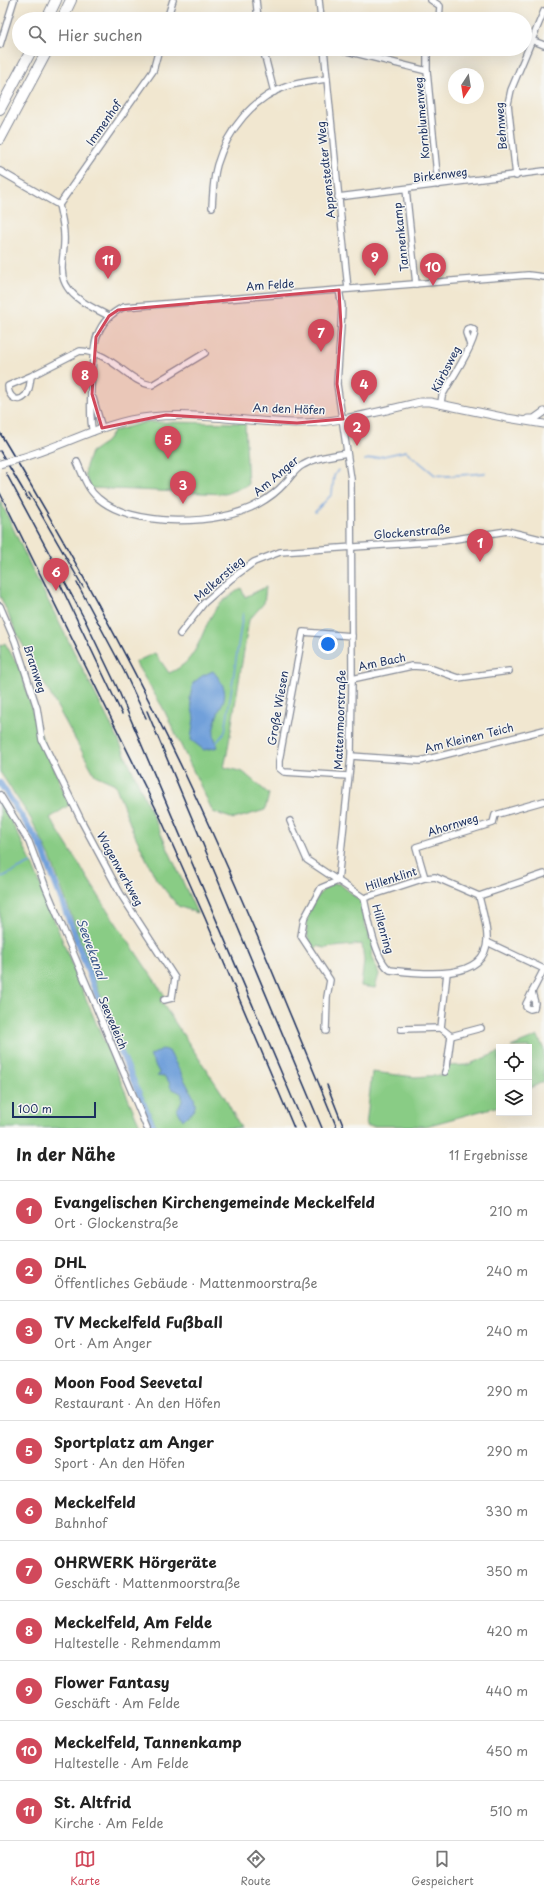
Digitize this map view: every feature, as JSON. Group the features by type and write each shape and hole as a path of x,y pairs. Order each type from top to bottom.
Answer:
{"highway":[{"path":"50,12 56,0"},
{"path":"66,12 72,0"},
{"path":"0,109 28,56"},
{"path":"0,139 44,56"}],"street":[{"path":"0,45 14,0"},
{"path":"169,12 173,0"},
{"path":"256,0 257,12"},
{"path":"319,0 320,12"},
{"path":"431,0 440,6 440,12"},
{"name":"Behnweg","path":"532,38 544,11"},
{"path":"532,40 544,45"},
{"name":"Immenhof","path":"59,205 153,71 157,56"},
{"path":"265,56 274,92"},
{"name":"Appenstedter Weg","path":"325,56 348,289"},
{"path":"367,56 427,71"},
{"name":"Kornblumenweg","path":"426,56 438,185"},
{"name":"Behnweg","path":"516,176 508,104 511,90 525,56"},
{"path":"212,207 217,165 230,136 246,114 255,105 274,92 300,83 327,79"},
{"name":"Birkenweg","path":"338,196 516,176 544,171"},
{"path":"0,172 59,205 64,236 62,276 65,284 69,291 82,303 109,316 96,337 90,425 93,432"},
{"name":"Tannenkamp","path":"406,189 416,284"},
{"name":"Am Felde","path":"109,316 118,310 128,307 528,275 544,277"},
{"name":"Mattenmoorstraße","path":"338,881 351,756 352,679 351,479 337,384 342,306 339,290"},
{"name":"Kürbsweg","path":"441,403 442,396 470,345"},
{"path":"31,376 27,394 22,398 17,399 11,397 8,392 8,386 80,351 94,352 104,356 141,382 152,385 205,353"},
{"path":"92,394 102,428"},
{"name":"An den Höfen","path":"0,464 51,449 102,428 132,419 166,415 297,423 343,419 420,402 441,403 544,424"},
{"path":"520,420 534,419 544,412"},
{"path":"528,421 544,429"},
{"name":"Am Anger","path":"77,462 89,488 98,498 110,507 148,518 180,521 224,517 257,505 272,495 302,465 314,460 347,453"},
{"name":"Glockenstraße","path":"352,547 443,540 507,531 544,540"},
{"name":"Melkerstieg","path":"180,634 204,603 231,579 254,562 280,552 352,547"},
{"name":"Bramweg","path":"0,606 15,641 37,708 42,740"},
{"name":"Große Wiesen","path":"348,776 284,772 279,768 279,760 303,632 352,636"},
{"name":"Am Bach","path":"352,679 412,666 427,667 458,678 509,671"},
{"name":"Am Kleinen Teich","path":"351,756 420,761 544,730"},
{"name":"Wagenwerkweg","path":"42,740 82,822 120,893 175,978 172,998 164,1000"},
{"name":"Seevedeich","path":"0,795 28,842 147,1128"},
{"name":"Ahornweg","path":"425,878 416,846 493,823 496,815 544,801"},
{"name":"Hillenklint","path":"290,821 307,860 364,898 425,878 435,877 479,896"},
{"path":"479,896 544,874"},
{"path":"326,1032 327,997 330,980 301,936 304,919 321,888 338,881"},
{"name":"Hillenring","path":"364,898 373,937 383,966 390,970 437,974 446,973 476,964 482,957 487,942 484,917 479,896"},
{"path":"487,942 544,969 532,992"},
{"path":"441,1028 446,973"},
{"path":"401,1029 441,1028 450,1036"},
{"path":"450,1036 480,1028"},
{"path":"445,1072 450,1036"}],"highlighted area":[{"path":"339,290 341,326 337,384 343,419 297,423 166,415 102,428 92,394 96,337 109,316 118,310"}],"green space":[{"path":"146,422 245,423 248,485 225,494 91,488 85,475 86,466 91,452 106,442 114,431"},
{"path":"0,500 32,569 118,739 197,913 178,906 156,879 132,829 115,784 95,775 19,638 0,596"},
{"path":"266,587 264,603 249,620 224,767 243,772 269,794 265,810 234,819 213,812 163,708 135,662 155,653 169,673 179,668 193,654 210,619 220,604 241,588 245,597"},
{"path":"5,643 21,671 35,720 69,805 50,818 110,914 165,996 160,1000 224,1096 241,1128 157,1128 110,1022 50,857 31,819 0,772 0,646"},
{"path":"0,803 19,836 35,871 72,966 141,1128 0,1128"},
{"path":"331,883 340,884 361,902 366,917 364,921 367,931 371,932 371,935 368,936 370,940 374,942 375,947 371,953 379,974 375,988 361,986 364,961 362,944 325,948 317,946 314,951 309,941 307,932 308,914 317,898"},
{"path":"538,1036 544,1050 544,1081 532,1087 532,1044 518,1044"},
{"path":"496,1053 496,1107 426,1126 366,1126 372,1072 415,1077 442,1075 447,1066 467,1065"}],"water":[{"path":"213,671 220,680 225,694 224,700 218,712 214,729 214,736 218,747 204,750 191,740 194,718 190,698 193,683 202,676"},
{"path":"162,1049 169,1051 194,1098 195,1106 193,1111 183,1120 177,1109 182,1102 181,1093 171,1088 165,1077 157,1076 160,1074 150,1056"}],"waterway":[{"path":"365,460 406,451 435,475 447,476 485,473"},
{"path":"315,512 332,494 334,476 338,470"},
{"path":"216,743 225,732 243,613"},
{"name":"Seevekanal","path":"0,783 42,848 102,1009 154,1128"},
{"path":"0,878 31,863"}],"railway":[{"path":"0,433 97,601 164,730 244,906 337,1128"},
{"path":"0,451 29,500"},
{"path":"6,473 84,618 117,687 305,1128"},
{"path":"0,493 161,819 205,918 294,1128"},
{"path":"29,493 83,587"},
{"path":"77,583 124,671 146,718"},
{"path":"60,584 122,714"},
{"path":"147,711 322,1128"},
{"path":"327,1085 344,1128"}],"place":[{"name":"Flower Fantasy","path":"375,276"},
{"name":"St. Altfrid","path":"108,279"},
{"name":"Meckelfeld, Tannenkamp","path":"433,286"},
{"name":"OHRWERK Hörgeräte","path":"321,352"},
{"name":"Meckelfeld, Am Felde","path":"85,394"},
{"name":"Moon Food Seevetal","path":"364,403"},
{"name":"DHL","path":"357,446"},
{"name":"Sportplatz am Anger","path":"168,459"},
{"name":"TV Meckelfeld Fußball","path":"183,504"},
{"name":"Evangelischen Kirchengemeinde Meckelfeld","path":"480,562"},
{"name":"Meckelfeld","path":"56,591"}]}
